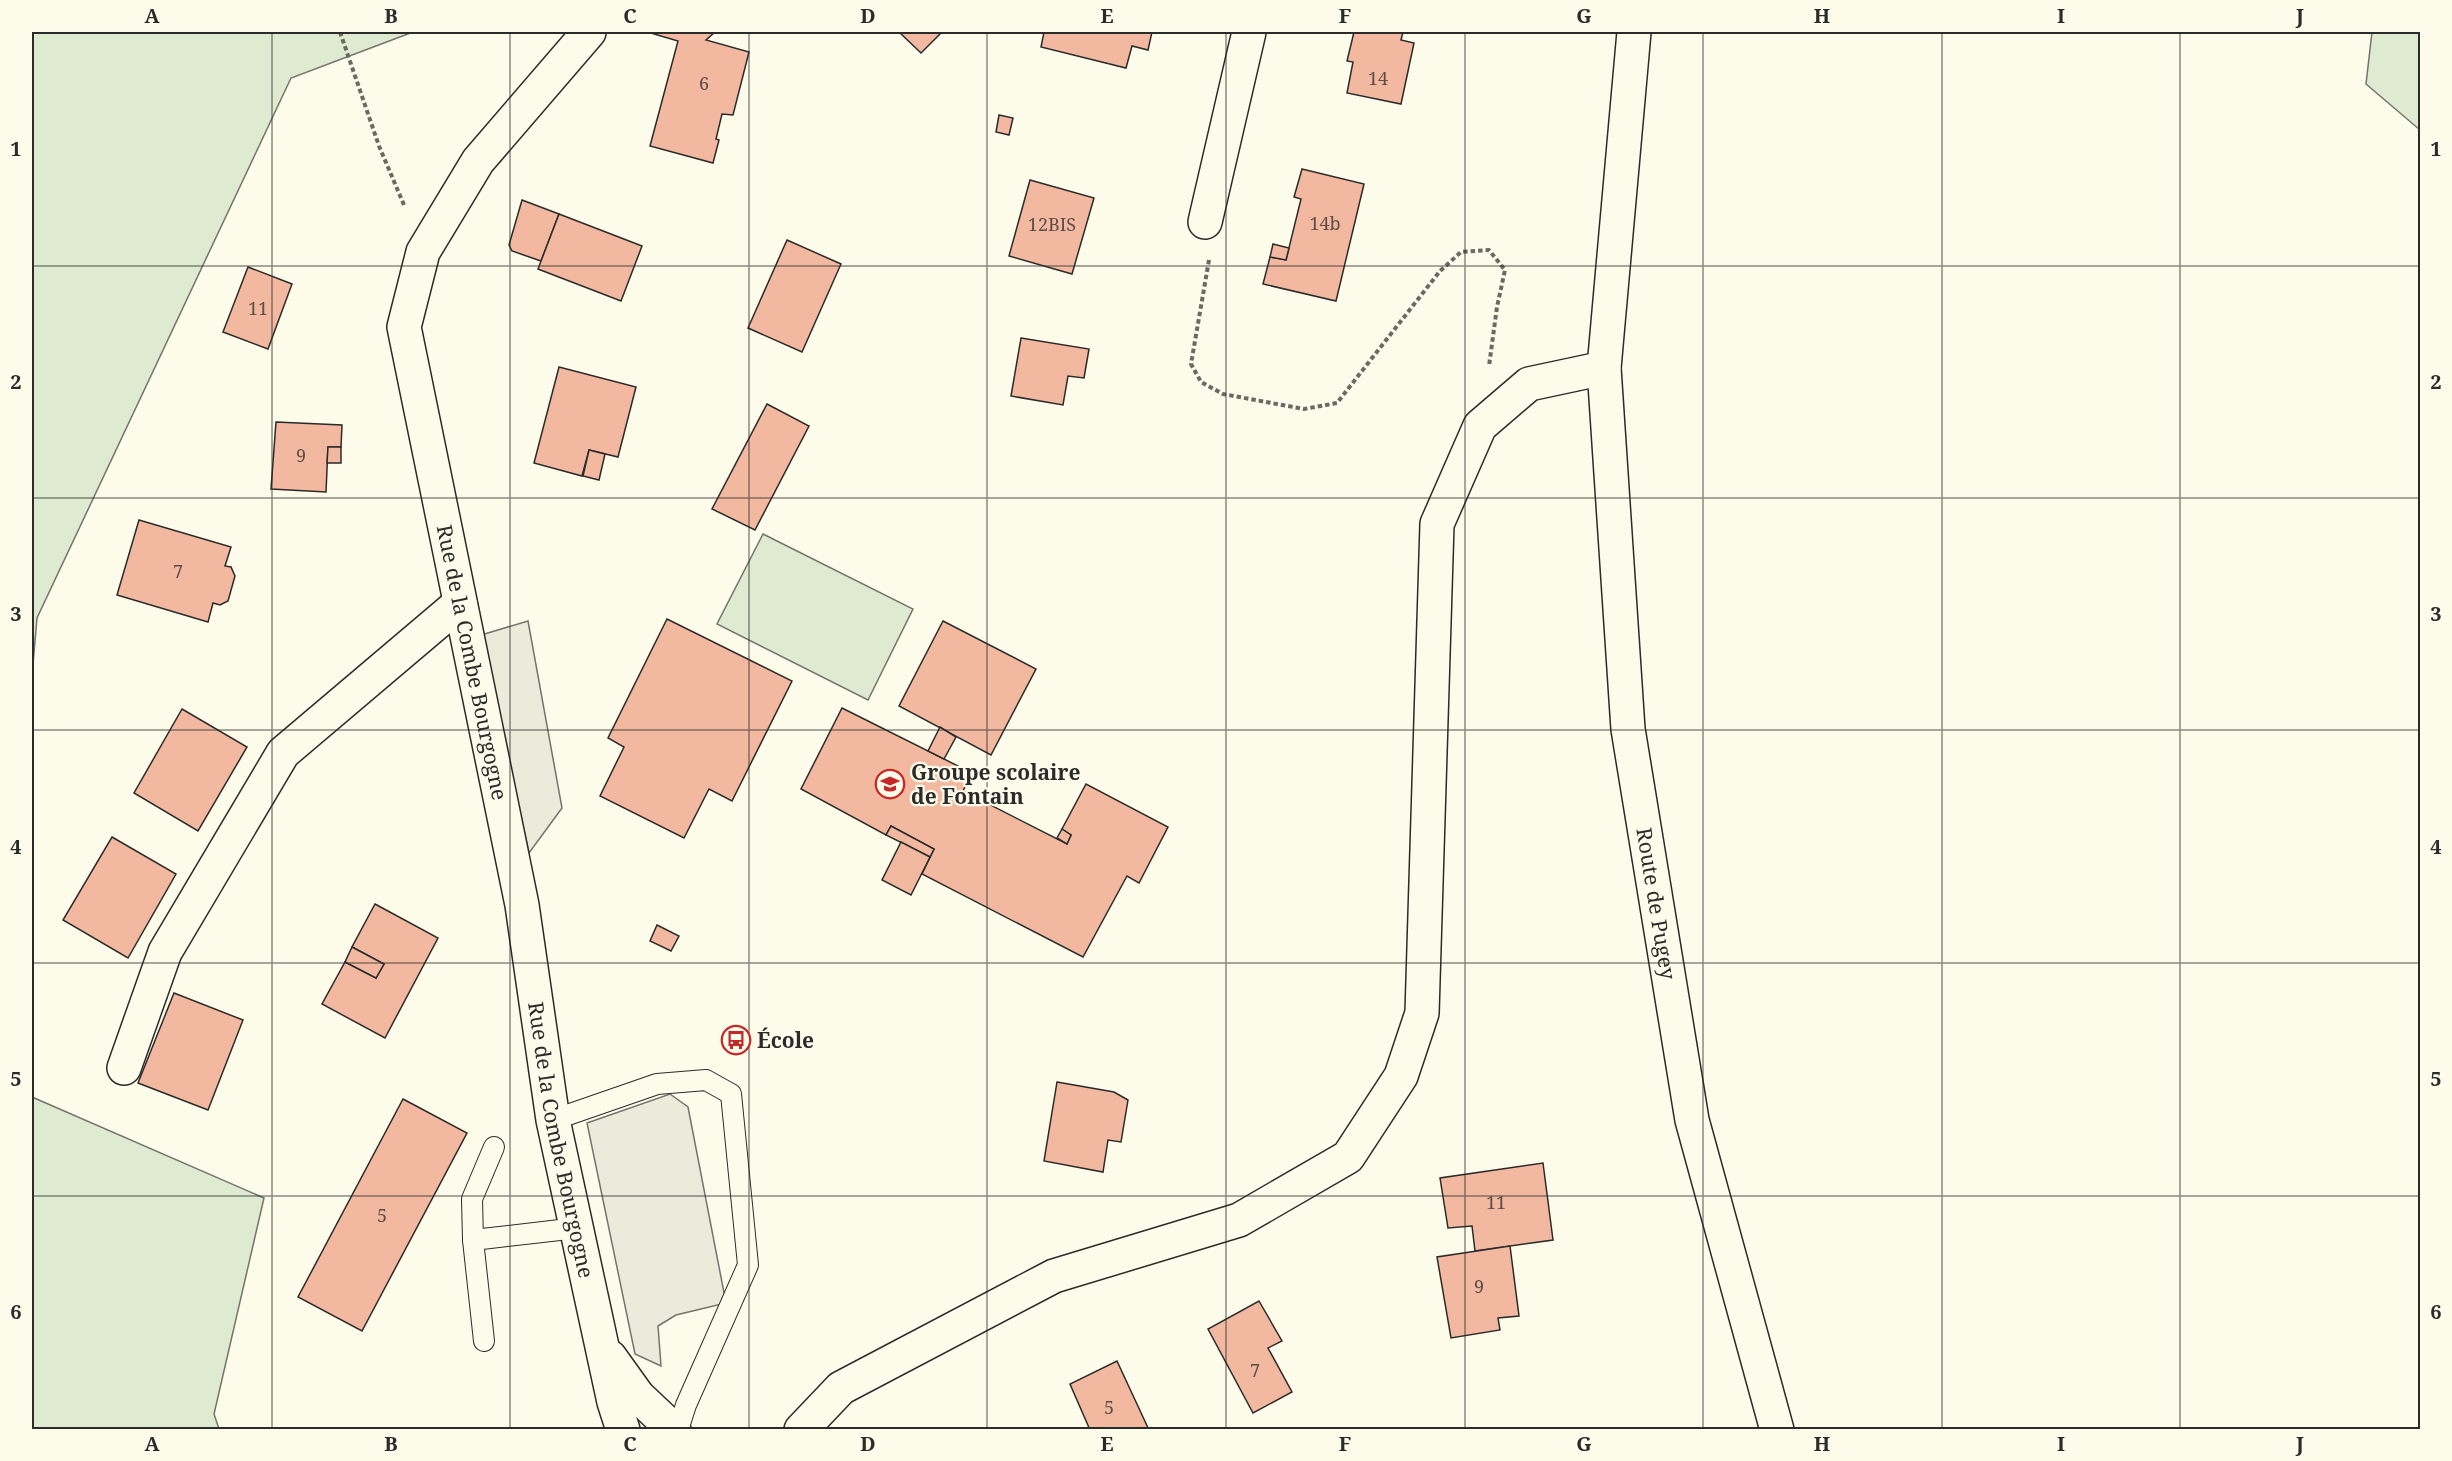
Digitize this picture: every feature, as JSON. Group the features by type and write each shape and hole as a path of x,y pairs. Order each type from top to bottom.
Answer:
{"street":[{"name":"Rue de la Combe Bourgogne","path":"589,32 478,161 423,252 404,327 522,904 553,1119 614,1402 623,1430"},
{"path":"1205,222 1249,32"},
{"name":"Route de Pugey","path":"1634,32 1604,368 1628,729 1692,1120 1777,1430"},
{"path":"801,1430 841,1388 1054,1276 1239,1220 1348,1157 1401,1076 1422,1013 1437,524 1480,426 1529,384 1604,368"},
{"path":"124,1068 165,952 283,753 460,603"},
{"name":"Rue de la Combe Bourgogne","path":"602,1346 638,1396 676,1430"}],"lane":[{"path":"553,1119 577,1113 657,1084 706,1080 731,1094 748,1265 676,1430"},
{"path":"484,1341 473,1240 472,1199 494,1147"},
{"path":"473,1240 577,1228"}],"path":[{"path":"340,32 379,146 423,252"},
{"path":"1205,222 1212,244 1191,364 1202,382 1223,394 1304,409 1337,403 1440,272 1461,252 1489,250 1505,270 1488,362 1499,410"}],"green space":[{"path":"32,32 413,32 291,78 37,618 32,676"},
{"path":"2372,32 2420,32 2420,130 2366,84"},
{"path":"763,534 913,609 868,700 717,624"},
{"path":"32,1097 264,1198 214,1414 219,1429 32,1429"}],"shaded area":[{"path":"528,621 562,808 529,853 481,635"},
{"path":"670,1094 688,1107 726,1303 676,1315 658,1326 661,1366 635,1354 587,1123"}],"building":[{"path":"657,32 715,32 706,40 749,52 733,115 722,114 713,163 650,146 678,41 654,34"},
{"path":"899,32 942,32 921,53"},
{"path":"1044,32 1152,32 1148,50 1132,46 1126,68 1041,47"},
{"path":"1354,32 1403,32 1401,40 1414,43 1401,104 1347,93 1353,62 1347,61"},
{"path":"999,115 1013,118 1009,135 996,132"},
{"path":"1302,169 1364,184 1336,301 1263,284 1270,257 1286,260 1301,199 1294,197"},
{"path":"1030,180 1094,198 1072,274 1009,256"},
{"path":"522,200 559,214 541,261 512,251 509,245"},
{"path":"559,214 642,246 621,301 538,269"},
{"path":"787,240 841,264 802,352 748,328"},
{"path":"1273,244 1289,248 1286,260 1270,257"},
{"path":"248,267 292,284 268,349 223,332"},
{"path":"1021,338 1089,349 1084,378 1068,376 1063,405 1011,396"},
{"path":"559,367 636,387 618,457 589,450 582,476 534,463"},
{"path":"767,404 809,426 755,530 712,509"},
{"path":"276,422 342,425 341,447 328,447 326,492 271,489"},
{"path":"328,447 341,447 341,463 327,463"},
{"path":"589,450 605,454 599,480 583,476"},
{"path":"139,520 231,547 225,566 231,567 235,576 228,601 220,605 213,603 208,622 117,595"},
{"path":"667,619 792,681 732,801 709,789 684,838 600,796 624,747 608,738"},
{"path":"943,621 1036,669 991,755 899,706"},
{"path":"842,708 972,773 963,791 1067,844 1071,835 1062,829 1086,784 1168,827 1139,883 1127,876 1083,957 922,874 934,849 891,826 886,835 801,789"},
{"path":"182,709 247,747 198,831 134,793"},
{"path":"940,727 956,737 944,759 928,751"},
{"path":"891,826 934,849 930,857 886,835"},
{"path":"1062,829 1071,835 1067,844 1057,838"},
{"path":"112,837 176,874 128,958 63,920"},
{"path":"901,842 930,857 911,895 882,880"},
{"path":"375,904 438,938 385,1038 322,1004 345,962 376,978 384,964 352,947"},
{"path":"657,925 679,936 671,951 650,941"},
{"path":"352,947 384,964 376,978 345,962"},
{"path":"174,993 243,1020 208,1110 138,1083"},
{"path":"1057,1082 1114,1092 1128,1100 1121,1142 1108,1140 1103,1172 1044,1161"},
{"path":"403,1099 467,1133 362,1331 298,1297"},
{"path":"1543,1163 1553,1240 1475,1251 1472,1226 1448,1228 1440,1178"},
{"path":"1510,1246 1519,1316 1498,1318 1500,1330 1451,1338 1437,1257"},
{"path":"1259,1301 1282,1341 1268,1348 1292,1392 1253,1413 1208,1329"},
{"path":"1117,1361 1149,1430 1090,1430 1070,1384"}],"place":[{"name":"Groupe scolaire de Fontain","path":"890,784"},
{"name":"École","path":"736,1040"}]}
